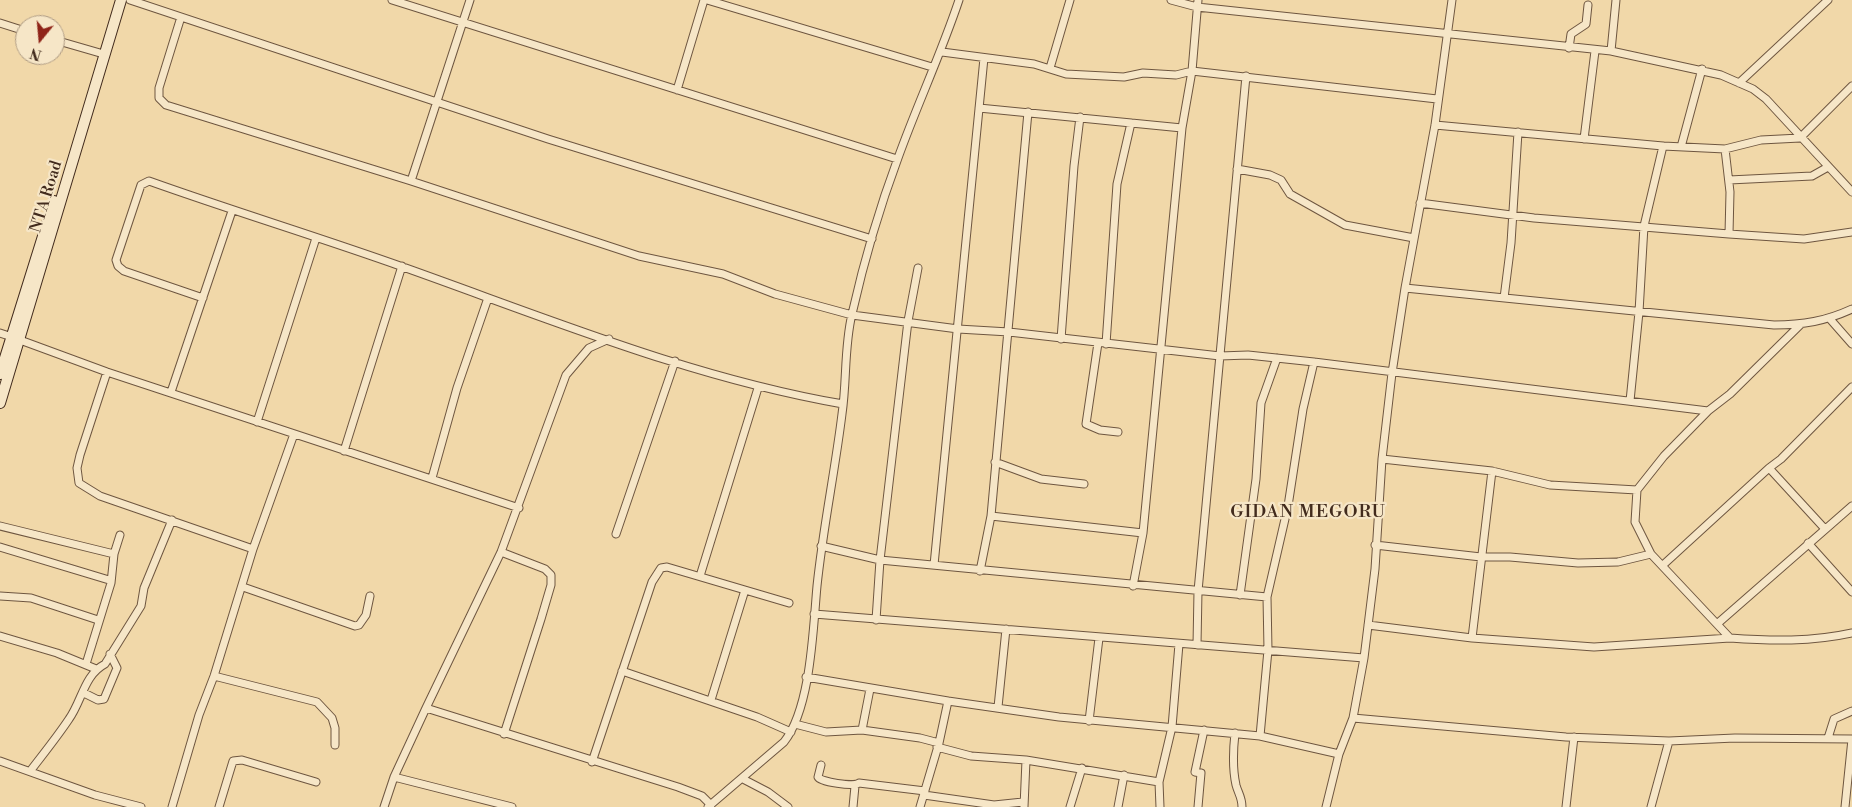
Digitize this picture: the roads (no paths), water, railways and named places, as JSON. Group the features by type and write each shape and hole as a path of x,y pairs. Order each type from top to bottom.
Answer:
{"main road":[{"name":"NTA Road","path":"0,403 16,338 117,0"},
{"name":"NTA Road","path":"0,374 16,338 121,0"}],"street":[{"path":"130,0 548,139 872,238"},
{"path":"392,0 897,159"},
{"path":"412,181 470,0"},
{"path":"678,90 706,0 932,67"},
{"path":"426,708 592,762 678,787 702,796 709,806 742,779 792,732 796,724 806,677 821,546 844,404 845,354 852,315 872,238 897,159 932,67 942,52 959,0"},
{"path":"1050,68 1070,0"},
{"path":"1172,0 1448,35 1611,52 1702,69 1753,89 1766,99 1800,138 1852,192"},
{"path":"1326,807 1339,754 1353,718 1364,658 1375,569 1375,545 1382,459 1392,373 1405,288 1435,125 1437,99 1452,0"},
{"path":"1611,52 1616,0"},
{"path":"1739,83 1828,0"},
{"path":"1134,586 1143,533 1182,128 1192,72 1197,4"},
{"path":"1569,48 1571,34 1586,24 1588,5"},
{"path":"181,17 159,88 159,98 166,105 412,181 640,256 723,274 775,294 852,315 958,329 1009,332 1220,356 1277,358 1314,362 1708,411"},
{"path":"0,23 15,27"},
{"path":"65,43 100,53"},
{"path":"1584,139 1595,50"},
{"path":"942,52 1034,64 1066,74 1124,77 1142,72 1176,75 1192,72 1246,76 1437,99"},
{"path":"934,566 984,58"},
{"path":"1681,147 1702,69"},
{"path":"1197,645 1198,591 1246,76"},
{"path":"1435,125 1664,146 1725,149 1761,140 1800,138 1852,86"},
{"path":"979,108 1182,128"},
{"path":"980,571 991,516 1028,112"},
{"path":"1061,339 1074,166 1080,117"},
{"path":"1106,344 1118,184 1131,123"},
{"path":"1504,298 1514,215 1518,132"},
{"path":"1630,401 1639,312 1644,226 1664,146"},
{"path":"1725,149 1729,180 1729,234"},
{"path":"1729,180 1812,176 1828,167"},
{"path":"1238,169 1270,175 1281,180 1290,194 1345,225 1414,238"},
{"path":"203,298 124,272 118,266 116,260 141,185 149,181 232,211 402,266 488,298 675,362 758,388 844,404"},
{"path":"1420,202 1514,215 1729,234 1804,239 1852,232"},
{"path":"171,392 232,211"},
{"path":"257,422 316,238"},
{"path":"344,451 402,266"},
{"path":"876,620 880,560 908,321 918,268"},
{"path":"1405,288 1774,325 1800,325 1830,319 1852,309"},
{"path":"432,478 457,388 488,298"},
{"path":"1830,319 1852,344"},
{"path":"1730,638 1663,565 1650,554 1635,522 1637,490 1664,456 1708,411 1730,394 1800,325"},
{"path":"0,333 107,372 519,508"},
{"path":"384,807 394,777 502,552 566,374 590,348 609,339"},
{"path":"1098,343 1086,424 1100,430 1118,432"},
{"path":"1240,596 1256,479 1262,403 1277,358"},
{"path":"616,534 675,362"},
{"path":"1260,736 1268,650 1267,597 1288,506 1314,362"},
{"path":"107,372 80,455 77,468 79,483 100,496 253,549"},
{"path":"1663,565 1781,459 1852,387"},
{"path":"700,576 758,388"},
{"path":"172,807 199,715 214,676 243,587 253,549 294,434"},
{"path":"1382,459 1492,471 1550,485 1637,490"},
{"path":"995,462 1041,479 1084,484"},
{"path":"1769,468 1825,529"},
{"path":"1472,638 1492,471"},
{"path":"1717,624 1852,506"},
{"path":"991,516 1143,533"},
{"path":"31,770 70,718 84,693 87,681 96,669 105,664 141,606 144,588 172,520"},
{"path":"0,526 114,554"},
{"path":"86,664 98,620 111,583 114,554 120,535"},
{"path":"1808,543 1852,592"},
{"path":"1375,545 1481,558 1510,557 1578,563 1608,562 1650,554"},
{"path":"821,546 880,560 1134,586 1267,597"},
{"path":"0,547 110,580"},
{"path":"502,552 545,569 551,575 551,585 541,619 504,734"},
{"path":"592,762 657,573 667,567 789,603"},
{"path":"243,587 355,626 358,625 366,614 370,596"},
{"path":"711,700 745,590"},
{"path":"0,596 31,598 98,620"},
{"path":"814,614 1364,658"},
{"path":"1368,625 1472,638 1594,647 1730,638 1770,641 1832,638 1852,633"},
{"path":"998,708 1006,629"},
{"path":"0,636 96,669"},
{"path":"1089,721 1100,638"},
{"path":"1160,807 1159,782 1172,726 1179,644"},
{"path":"84,693 98,700 104,699 116,668 110,654"},
{"path":"622,671 711,700 792,732"},
{"path":"214,676 317,702 332,718 335,728 335,745"},
{"path":"806,677 870,689 1089,721 1172,726 1260,736 1339,754"},
{"path":"862,730 870,689"},
{"path":"920,807 938,745 948,701"},
{"path":"1828,738 1834,719 1852,711"},
{"path":"1353,718 1574,737 1669,741 1852,739 1845,807"},
{"path":"796,724 831,732 862,730 920,738 971,756 1026,760 1159,782"},
{"path":"1198,807 1201,773 1195,772 1204,730"},
{"path":"1235,733 1232,756 1237,787 1242,797 1242,807"},
{"path":"1566,807 1574,737"},
{"path":"1651,807 1669,741"},
{"path":"219,807 232,761 242,760 316,782"},
{"path":"821,765 819,780 855,786 859,784 925,793 994,805 1024,804 1026,760"},
{"path":"0,761 31,770 95,795 141,807"},
{"path":"1070,807 1082,768"},
{"path":"1118,807 1124,775"},
{"path":"394,777 508,807"},
{"path":"742,779 774,796 788,807"},
{"path":"853,807 855,786"}],"district":[{"name":"GIDAN MEGORU","path":"1308,513"}]}
